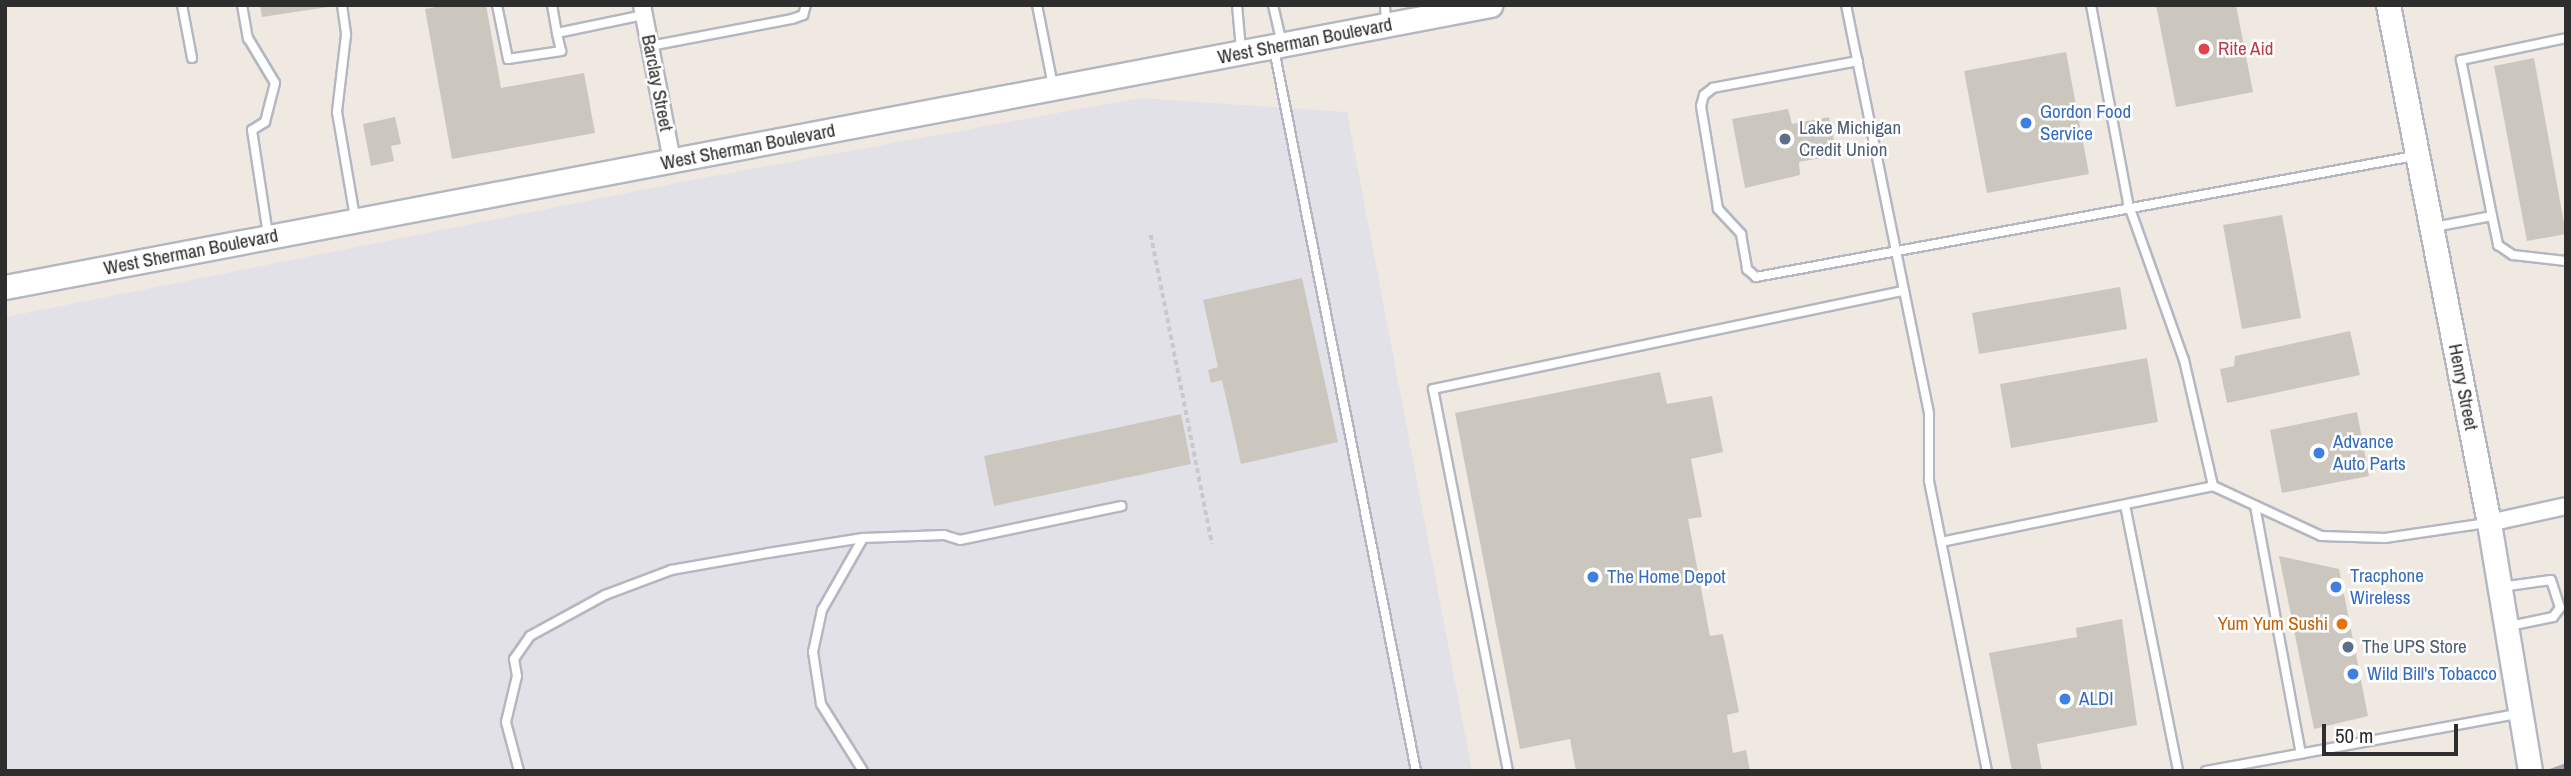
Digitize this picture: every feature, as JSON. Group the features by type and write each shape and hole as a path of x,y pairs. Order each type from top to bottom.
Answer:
{"main road":[{"name":"West Sherman Boulevard","path":"5,287 1278,46 1385,15 1490,5"},
{"name":"Henry Street","path":"2388,5 2489,523 2530,771"}],"street":[{"name":"Barclay Street","path":"643,10 672,162"},
{"path":"2489,523 2566,506"}],"lane":[{"path":"182,5 192,58"},
{"path":"242,5 248,38 275,83 265,122 252,130 268,237"},
{"path":"342,5 346,35 337,112 355,221"},
{"path":"497,5 508,59 561,51 552,5"},
{"path":"650,46 792,19 803,15 806,5"},
{"path":"1037,5 1054,89"},
{"path":"1237,5 1241,53"},
{"path":"1273,5 1278,46 1416,771"},
{"path":"1846,5 1929,414 1929,481 1987,771"},
{"path":"2091,5 2131,210 2184,360 2213,486"},
{"path":"557,33 643,10"},
{"path":"2566,38 2461,60 2498,245 2513,255 2566,261"},
{"path":"1858,61 1713,88 1704,95 1701,106 1718,209 1741,234 1747,269 1756,277 2417,156"},
{"path":"2431,228 2492,216"},
{"path":"1508,771 1433,389 1904,291"},
{"path":"1941,542 2213,486 2321,536 2385,538 2489,523"},
{"path":"2125,505 2178,771"},
{"path":"519,771 506,722 517,676 514,659 530,636 605,595 671,570 863,538 944,535 960,540 1121,506"},
{"path":"2255,506 2301,754"},
{"path":"863,538 822,610 813,652 821,704 863,771"},
{"path":"2500,587 2551,580 2560,608 2553,617 2506,627"},
{"path":"2206,771 2521,713"}],"path":[{"path":"1151,234 1212,544"}],"shaded area":[{"path":"1139,98 1347,112 1472,771 5,771 5,317 702,178"}],"building":[{"path":"260,5 328,5 328,7 262,17"},
{"path":"446,5 486,5 501,88 584,73 595,133 452,159 425,9"},
{"name":"Rite Aid","path":"2156,5 2236,5 2253,92 2176,107"},
{"name":"Gordon Food Service","path":"2066,52 2089,174 1987,193 1964,71"},
{"path":"2534,58 2566,234 2527,241 2494,66"},
{"name":"Lake Michigan Credit Union","path":"1788,109 1792,124 1829,117 1837,155 1799,162 1800,175 1745,188 1732,119"},
{"path":"395,117 401,144 391,146 394,161 371,166 363,124"},
{"path":"2282,215 2301,318 2242,329 2223,225"},
{"path":"1302,278 1338,442 1241,464 1222,380 1211,383 1208,370 1218,367 1203,300"},
{"path":"2120,287 2127,329 1979,354 1972,313"},
{"path":"2350,331 2360,375 2227,403 2220,369 2234,366 2235,356"},
{"path":"2147,358 2158,422 2011,448 2000,384"},
{"name":"The Home Depot","path":"1660,372 1667,404 1712,396 1723,452 1691,459 1702,517 1688,519 1710,636 1723,634 1739,712 1727,715 1733,753 1746,750 1750,771 1576,771 1570,739 1520,749 1455,413"},
{"name":"Advance Auto Parts","path":"2357,412 2369,476 2282,493 2270,430"},
{"path":"1181,414 1191,464 994,506 984,456"},
{"path":"2279,556 2339,569 2368,716 2314,729"},
{"name":"ALDI","path":"2122,619 2137,725 2037,744 2042,771 2012,771 1989,653 2077,637 2076,628"}],"railway":[{"path":"2549,771 2566,765"}],"place":[{"name":"Rite Aid","path":"2204,49"},
{"name":"Gordon Food Service","path":"2026,123"},
{"name":"Lake Michigan Credit Union","path":"1785,139"},
{"name":"Advance Auto Parts","path":"2319,453"},
{"name":"The Home Depot","path":"1593,577"},
{"name":"Tracphone Wireless","path":"2336,587"},
{"name":"Yum Yum Sushi","path":"2342,624"},
{"name":"The UPS Store","path":"2348,647"},
{"name":"Wild Bill's Tobacco","path":"2353,674"},
{"name":"ALDI","path":"2065,699"}]}
